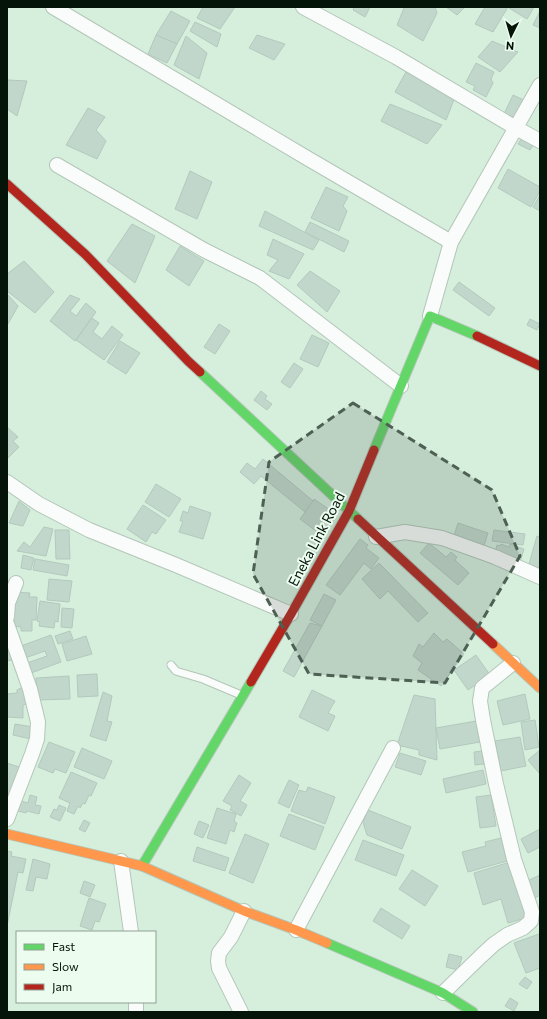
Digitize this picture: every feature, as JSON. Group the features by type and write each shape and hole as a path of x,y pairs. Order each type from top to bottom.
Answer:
{"street":[{"path":"53,7 307,158 452,242"},
{"path":"303,7 396,57 540,142"},
{"path":"540,85 452,242 430,316 540,366"},
{"path":"57,165 204,250 260,278 401,386"},
{"path":"7,184 85,254 188,361 540,688"},
{"name":"Eneka Link Road","path":"142,866 291,614 349,511 430,316"},
{"path":"7,482 39,504 89,530 291,614"},
{"path":"376,537 405,532 442,538 495,557 540,576"},
{"path":"7,617 8,602 16,583"},
{"path":"7,624 30,690 38,722 37,739 7,819"},
{"path":"444,994 494,944 507,935 523,928 531,921 532,912 514,859 496,784 482,720 480,701 482,688 513,663"},
{"path":"296,930 393,748"},
{"path":"7,834 142,866 244,911 296,930 444,994 473,1012"},
{"path":"121,861 131,931"},
{"path":"241,1012 219,968 218,961 219,953 231,936 244,911"}],"lane":[{"path":"171,665 176,671 202,679 243,695"}],"highlighted area":[{"path":"353,403 492,490 520,556 445,683 309,674 253,574 269,462"}],"building":[{"path":"203,7 235,7 220,29 197,18"},
{"path":"354,7 370,7 365,17 353,10"},
{"path":"435,7 437,13 423,41 397,25 404,8"},
{"path":"446,7 465,7 457,15"},
{"path":"485,7 508,7 493,32 475,24"},
{"path":"534,7 527,19 509,8"},
{"path":"171,11 190,21 177,44 156,35"},
{"path":"540,11 540,28 533,25"},
{"path":"195,22 221,34 217,47 190,31"},
{"path":"156,35 177,44 167,63 148,54"},
{"path":"257,35 285,44 274,60 249,48"},
{"path":"186,36 207,53 199,79 174,65"},
{"path":"492,41 518,52 500,72 478,57"},
{"path":"476,63 494,72 491,79 493,83 486,97 473,90 475,86 466,82"},
{"path":"406,72 455,97 446,120 395,92"},
{"path":"8,80 27,81 17,116 7,109"},
{"path":"513,95 524,100 514,120 504,114"},
{"path":"390,104 442,125 427,144 381,121"},
{"path":"88,108 105,117 96,130 106,141 97,159 66,145"},
{"path":"523,136 535,142 530,150 518,144"},
{"path":"508,169 540,187 540,191 531,207 498,188"},
{"path":"190,171 212,182 197,219 175,209"},
{"path":"326,187 348,197 343,206 347,211 339,231 311,218"},
{"path":"540,195 540,211 533,207"},
{"path":"265,211 319,240 313,250 259,226"},
{"path":"310,222 349,241 344,252 305,232"},
{"path":"132,224 155,236 135,283 107,261"},
{"path":"273,239 304,254 289,279 269,271 278,260 267,255"},
{"path":"180,246 204,261 189,286 166,270"},
{"path":"24,261 54,292 35,313 7,291 7,274"},
{"path":"310,271 340,291 327,312 297,285"},
{"path":"459,282 495,308 489,316 453,290"},
{"path":"7,294 18,306 8,324 7,324"},
{"path":"70,295 80,299 70,311 76,316 86,303 96,312 75,341 50,321"},
{"path":"92,318 99,323 93,332 102,339 112,326 123,335 104,360 76,340"},
{"path":"530,319 540,324 537,330 527,325"},
{"path":"219,324 230,331 215,354 204,347"},
{"path":"312,335 329,343 318,367 300,359"},
{"path":"120,341 140,353 126,374 107,362"},
{"path":"294,363 303,369 290,388 281,382"},
{"path":"261,391 267,396 265,399 272,404 267,410 254,400"},
{"path":"7,427 18,437 13,441 19,447 7,459"},
{"path":"263,459 313,501 305,512 261,476 254,484 240,472 247,463 255,469"},
{"path":"156,484 181,499 169,517 145,502"},
{"path":"314,499 330,510 316,531 300,519"},
{"path":"19,501 30,510 23,526 9,523"},
{"path":"143,505 166,520 156,534 152,532 146,542 127,529"},
{"path":"190,506 211,513 203,539 179,532 183,521 180,521 183,511 188,513"},
{"path":"458,523 488,533 483,549 453,539"},
{"path":"44,527 53,529 46,556 17,551 24,542 30,547"},
{"path":"55,530 69,530 70,559 56,559"},
{"path":"494,530 525,534 523,545 492,541"},
{"path":"537,536 540,537 540,568 529,564"},
{"path":"360,539 368,545 366,548 379,558 371,569 364,563 340,595 326,585"},
{"path":"429,543 446,557 451,552 457,557 455,560 469,573 458,585 420,553"},
{"path":"501,544 509,547 510,544 524,549 520,562 495,553 497,545 500,546"},
{"path":"23,555 34,558 31,570 21,568"},
{"path":"35,559 69,565 67,576 33,570"},
{"path":"379,563 428,613 418,622 388,591 380,599 362,579"},
{"path":"49,579 72,581 69,602 47,600"},
{"path":"15,592 30,593 29,597 37,597 36,620 32,620 32,631 21,631 21,627 12,626"},
{"path":"324,594 336,600 322,626 310,620"},
{"path":"40,601 60,604 58,622 55,621 54,628 39,626 40,622 37,621"},
{"path":"62,608 74,609 72,628 61,627"},
{"path":"310,623 322,626 294,677 283,671"},
{"path":"70,631 73,639 58,644 55,636"},
{"path":"434,633 443,642 447,639 464,654 441,686 418,670 422,663 413,656 419,644 423,647"},
{"path":"51,635 61,662 31,673 27,663 47,656 45,651 25,658 21,646"},
{"path":"86,636 92,654 67,661 62,644"},
{"path":"8,643 12,660 7,661 7,644"},
{"path":"476,655 490,675 468,690 454,670"},
{"path":"97,674 98,696 78,697 77,675"},
{"path":"69,676 70,699 37,700 36,678"},
{"path":"25,686 31,703 23,705 23,718 7,717 7,694 17,693 17,690"},
{"path":"312,690 335,701 328,713 335,716 328,731 299,717"},
{"path":"103,692 112,696 107,721 112,722 106,741 90,736"},
{"path":"525,694 530,719 503,725 497,701"},
{"path":"414,695 435,699 437,760 419,755 419,750 397,745"},
{"path":"535,720 539,747 525,750 521,722"},
{"path":"476,721 480,742 440,749 436,728"},
{"path":"15,724 33,727 31,739 13,735"},
{"path":"520,737 526,766 501,771 495,741"},
{"path":"49,742 75,752 66,773 55,769 53,773 38,767"},
{"path":"82,748 112,761 104,779 74,767"},
{"path":"540,750 540,772 539,773 528,760"},
{"path":"482,751 484,764 475,765 474,752"},
{"path":"400,753 426,761 421,775 395,767"},
{"path":"7,763 19,767 9,799 7,799"},
{"path":"483,770 486,784 446,793 443,779"},
{"path":"71,772 97,783 91,796 89,795 85,804 83,803 80,808 78,806 74,814 67,811 70,803 59,798"},
{"path":"239,775 251,783 240,801 247,805 241,816 230,810 232,806 223,801"},
{"path":"289,780 299,785 289,808 278,803"},
{"path":"308,787 335,797 325,824 291,811 299,790 306,792"},
{"path":"30,795 37,797 35,805 41,806 39,814 27,811 26,813 18,811 21,801 28,803"},
{"path":"491,795 496,826 480,828 476,797"},
{"path":"59,805 66,808 60,821 50,817 54,809 57,810"},
{"path":"217,808 236,814 234,821 237,823 234,832 230,830 226,844 207,838"},
{"path":"368,810 411,827 402,849 367,835 363,822"},
{"path":"289,814 324,827 315,850 280,836"},
{"path":"84,820 90,823 85,832 79,829"},
{"path":"199,821 209,825 203,838 194,834"},
{"path":"540,829 540,847 528,853 521,839"},
{"path":"245,834 269,844 253,883 229,873"},
{"path":"501,838 507,861 468,872 462,852 486,846 485,842"},
{"path":"363,840 404,855 396,876 355,860"},
{"path":"197,847 229,858 225,871 193,861"},
{"path":"7,851 12,852 11,856 26,859 23,873 18,872 7,926"},
{"path":"33,859 50,864 47,879 36,877 33,891 26,890"},
{"path":"510,862 526,918 508,923 501,899 483,905 474,873"},
{"path":"412,870 438,886 425,906 399,889"},
{"path":"540,875 540,895 535,898 527,881"},
{"path":"84,881 95,885 90,897 80,893"},
{"path":"89,898 106,904 99,922 95,921 92,930 80,926"},
{"path":"381,908 410,926 402,939 373,921"},
{"path":"539,934 540,968 526,973 514,943"},
{"path":"449,954 462,957 458,970 446,967"},
{"path":"525,977 532,982 527,989 519,984"},
{"path":"510,998 518,1003 514,1011 505,1006"}],"traffic: fast":[{"path":"374,450 430,316 477,336"},
{"path":"200,372 358,519"},
{"path":"142,866 251,682"},
{"path":"327,943 443,993 473,1012"}],"traffic: slow":[{"path":"493,644 540,688"},
{"path":"7,834 142,866 244,911 327,943"}],"traffic: jam":[{"path":"7,184 85,254 200,372"},
{"path":"477,336 540,366"},
{"path":"251,682 349,511 374,450"},
{"path":"358,519 493,644"}]}
